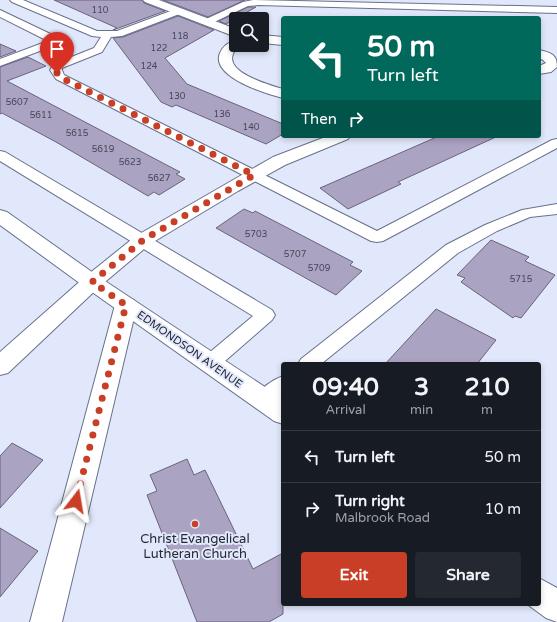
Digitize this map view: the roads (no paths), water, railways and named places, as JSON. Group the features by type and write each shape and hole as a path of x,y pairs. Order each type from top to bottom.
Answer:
{"street":[{"path":"149,0 229,30"},
{"path":"269,40 281,41"},
{"path":"229,48 225,54 225,62 229,69 238,76 281,93"},
{"path":"541,54 548,57 551,65"},
{"path":"0,366 92,282 143,240 279,161 337,138"},
{"name":"EDMONDSON AVENUE","path":"0,216 92,282 281,412"},
{"path":"46,622 126,305"},
{"path":"541,595 557,607"}],"lane":[{"path":"14,0 96,34 107,35 118,34 179,11"},
{"path":"207,22 246,4 258,2 557,10"},
{"path":"0,14 57,40 0,63"},
{"path":"107,35 98,50 58,66 56,70 60,77 377,237 557,143"},
{"path":"0,155 266,315 210,363"},
{"path":"311,362 452,249 491,228 528,213 557,209"},
{"path":"264,400 281,386"}],"place":[{"name":"Christ Evangelical Lutheran Church","path":"195,524"}]}
